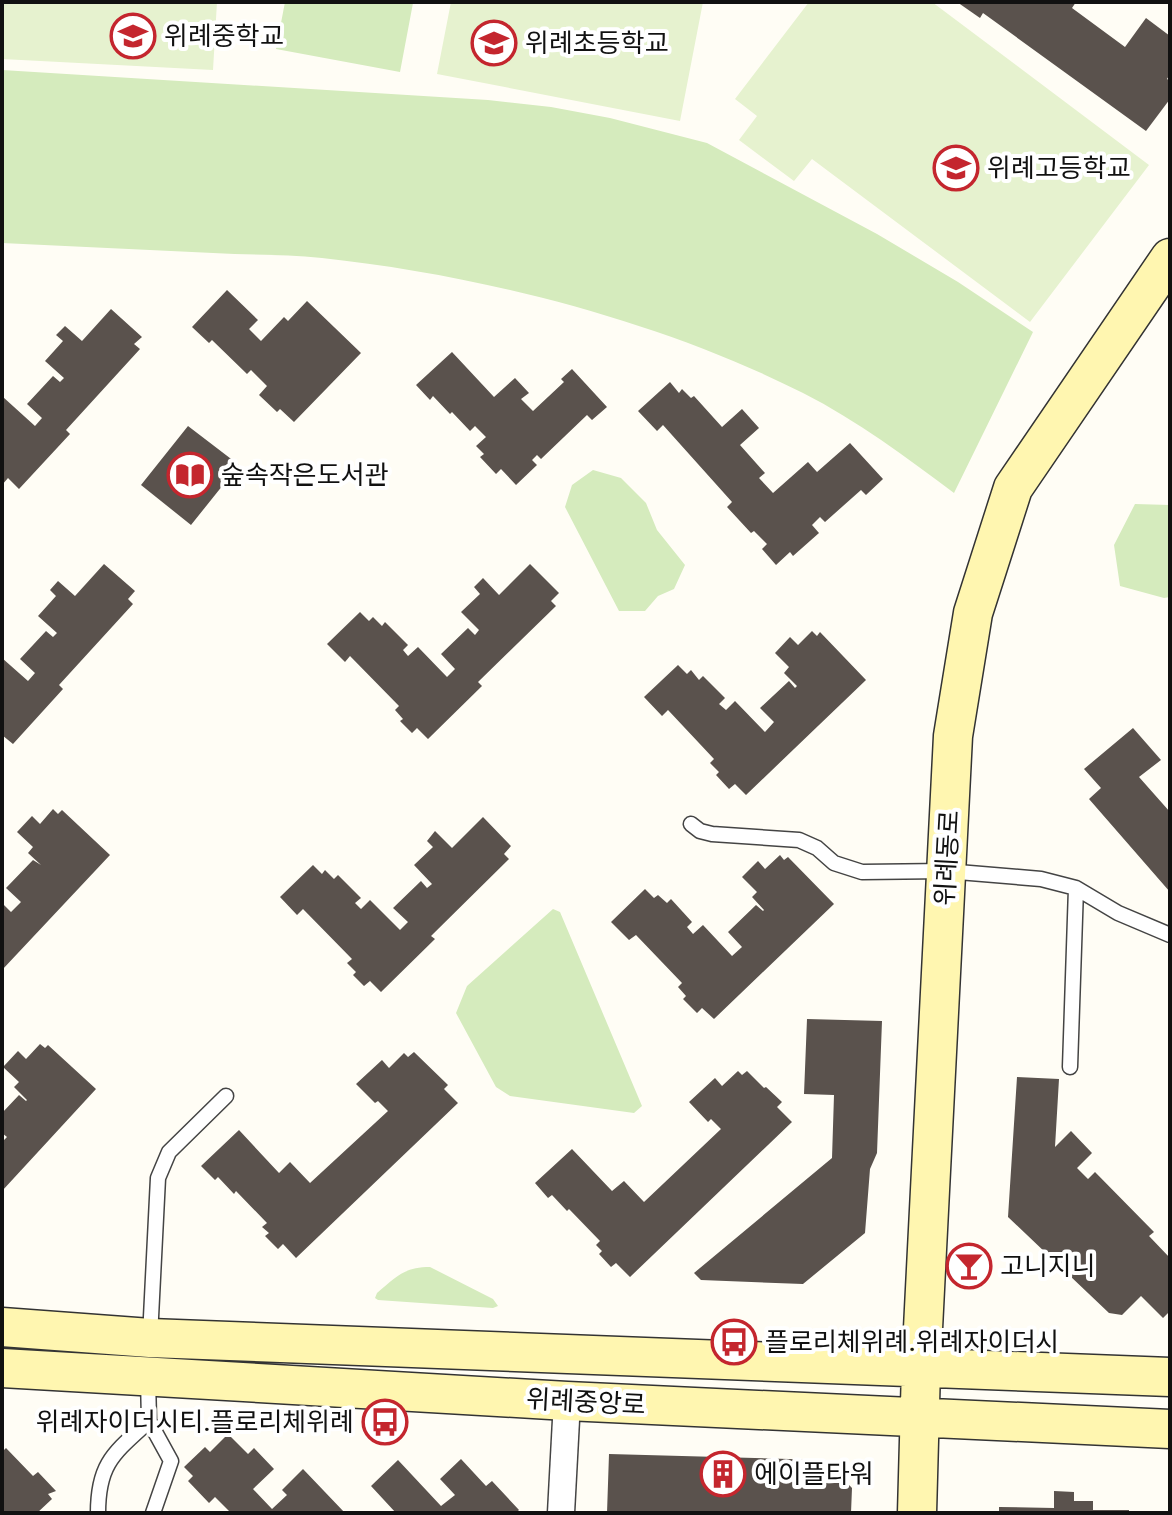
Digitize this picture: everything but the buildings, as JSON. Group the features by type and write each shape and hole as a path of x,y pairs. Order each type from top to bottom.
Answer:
{"main road":[{"name":"위례동로","path":"917,1513 921,1368 953,736 973,613 1013,488 1170,258"},
{"name":"위례중앙로","path":"2,1327 149,1357 567,1401 1170,1429"},
{"name":"위례중앙로","path":"2,1368 149,1357 921,1368 1170,1377"}],"street":[{"path":"561,1513 567,1401"}],"lane":[{"path":"691,824 700,831 712,834 799,840 817,848 834,863 862,872 946,871 1041,879 1076,888 1118,913 1170,935"},
{"path":"1070,1067 1076,888"},
{"path":"153,1513 171,1461 149,1421 158,1178 169,1152 226,1096"},
{"path":"98,1513 98,1487 111,1456 149,1421"}],"green space":[{"name":"위례중학교","path":"2,2 217,2 213,70 2,59"},
{"path":"285,2 413,3 400,72 276,49"},
{"path":"451,2 703,2 680,121 437,74"},
{"name":"위례고등학교","path":"809,2 932,2 1149,165 1030,322 812,159 794,181 739,140 757,116 735,99"},
{"path":"2,70 488,100 610,118 707,143 877,234 958,282 1033,332 954,493 862,427 803,393 690,344 569,305 444,276 322,258 2,243"},
{"path":"593,470 621,478 646,503 657,530 685,565 674,589 658,596 645,611 619,611 565,507 572,485"},
{"path":"1135,504 1170,505 1170,597 1120,586 1114,545"},
{"path":"553,909 560,912 642,1106 634,1113 510,1096 496,1087 456,1013 467,986"},
{"path":"430,1267 493,1299 498,1306 375,1298 401,1274"}],"place":[{"name":"위례중학교","path":"133,36"},
{"name":"위례초등학교","path":"494,43"},
{"name":"위례고등학교","path":"956,168"},
{"name":"숲속작은도서관","path":"190,475"},
{"name":"고니지니","path":"969,1266"},
{"name":"플로리체위례.위례자이더시","path":"734,1342"},
{"name":"위례자이더시티.플로리체위례","path":"385,1422"},
{"name":"에이플타워","path":"723,1474"}]}
